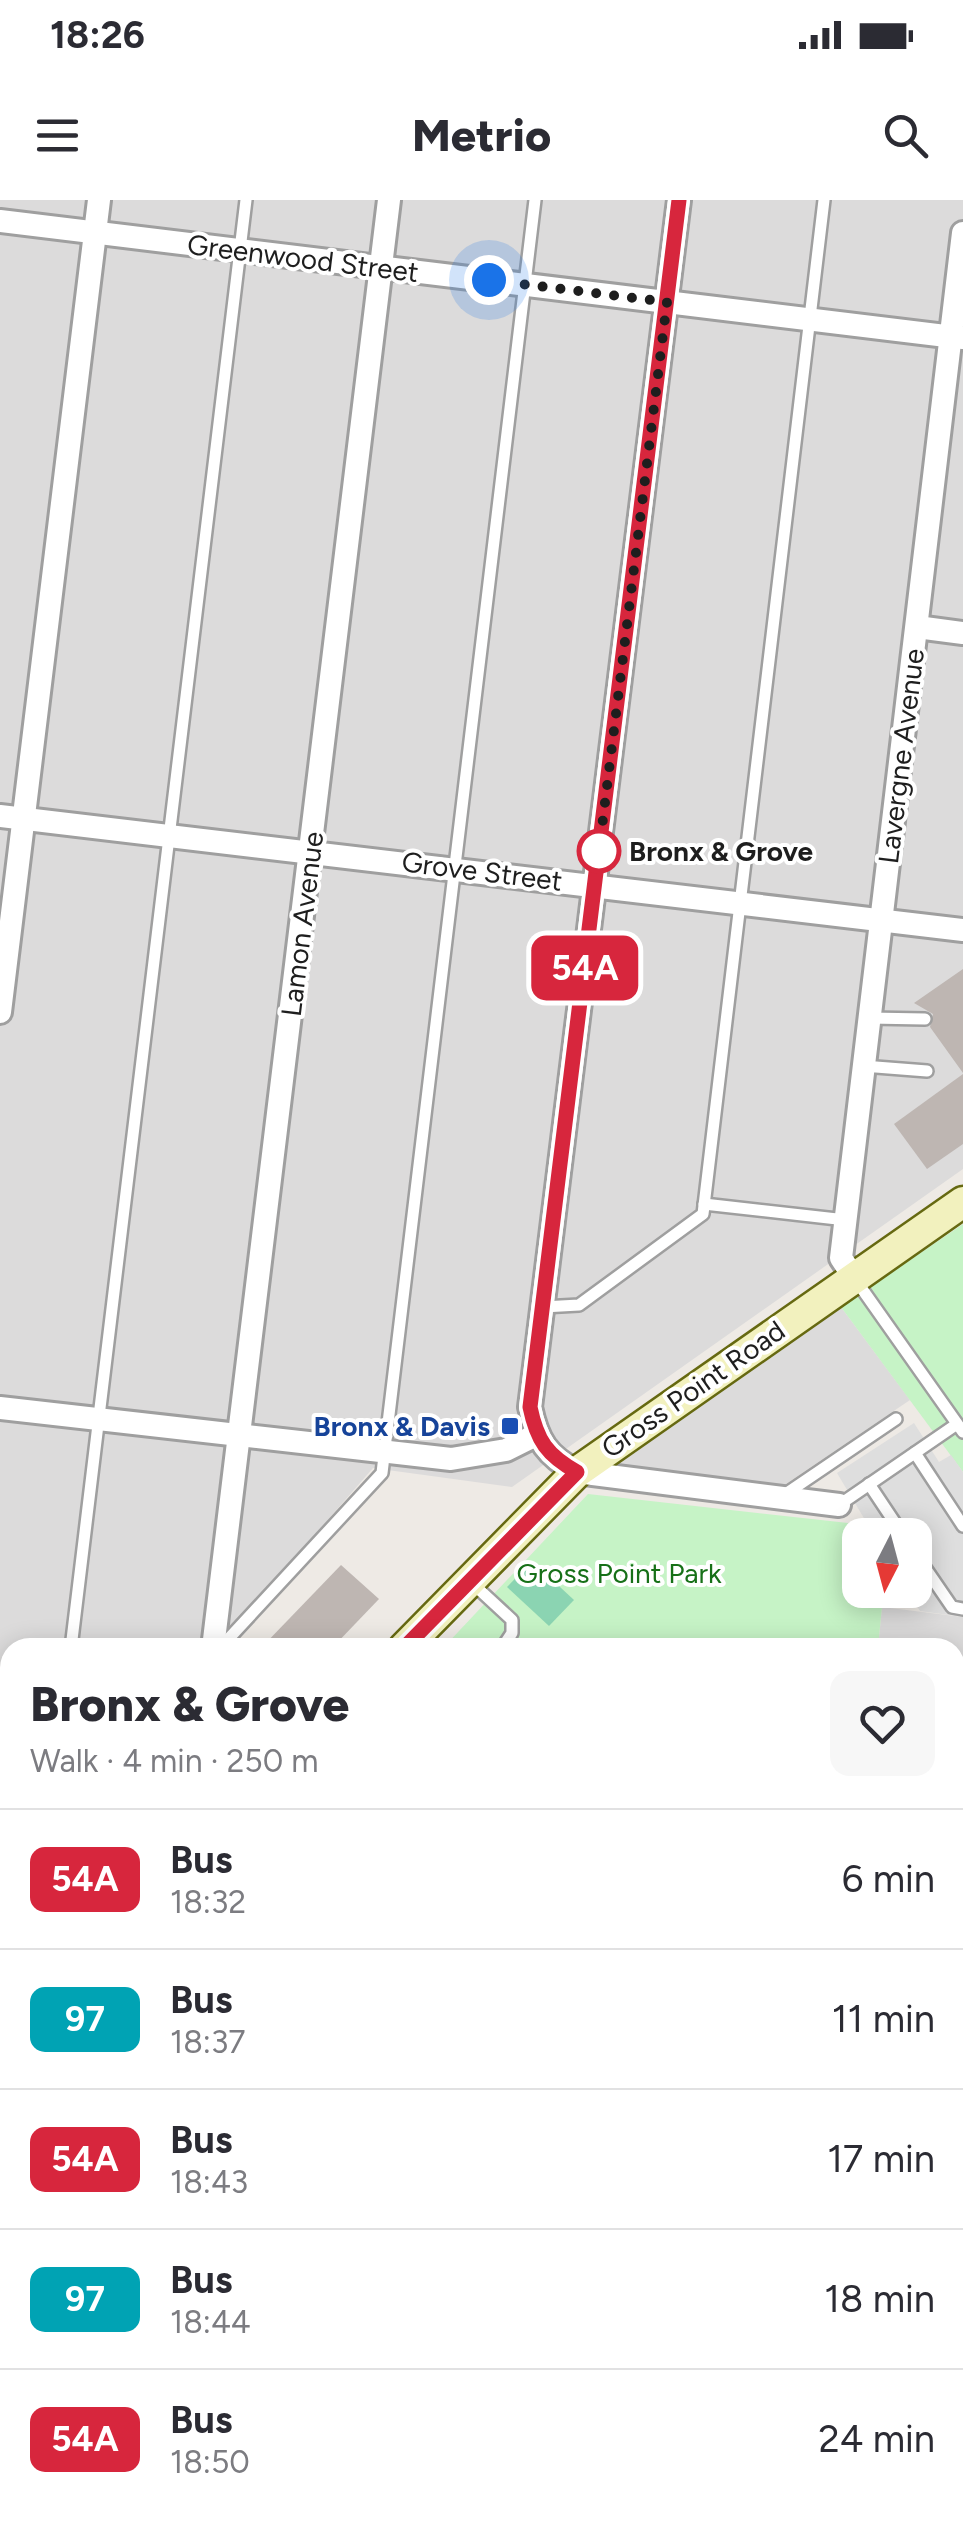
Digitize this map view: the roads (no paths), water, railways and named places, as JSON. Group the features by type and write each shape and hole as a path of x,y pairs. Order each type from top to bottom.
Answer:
{"main road":[{"name":"Gross Point Road","path":"413,1638 577,1472 852,1276 959,1212"}],"street":[{"path":"0,1012 12,818 99,200"},
{"name":"Lamon Avenue","path":"218,1638 389,200"},
{"path":"680,200 530,1407 536,1435 550,1458 577,1472 839,1505"},
{"name":"Greenwood Street","path":"0,222 957,337"},
{"name":"Lavergne Avenue","path":"852,1276 841,1258 916,628 957,337 963,233"},
{"path":"916,628 963,633"},
{"name":"Grove Street","path":"12,818 310,850 963,930"},
{"path":"536,1380 548,1429 577,1472"},
{"path":"0,1408 451,1459 506,1450 536,1435"}],"lane":[{"path":"72,1638 246,200"},
{"path":"226,1638 382,1474 535,200"},
{"path":"543,1306 579,1306 703,1214 737,902 824,200"},
{"path":"869,1018 925,1020"},
{"path":"864,1066 927,1071"},
{"path":"704,1204 846,1220"},
{"path":"839,1505 915,1453 960,1428 852,1276"},
{"path":"780,1498 896,1419"},
{"path":"915,1453 963,1526"},
{"path":"869,1484 892,1518"},
{"path":"932,1578 952,1608 963,1609"},
{"path":"468,1580 512,1620 509,1638"}],"place":[{"name":"Bronx & Grove","path":"599,851"},
{"name":"Bronx & Davis","path":"510,1426"}],"park label":[{"name":"Gross Point Park","path":"619,1573"}]}
